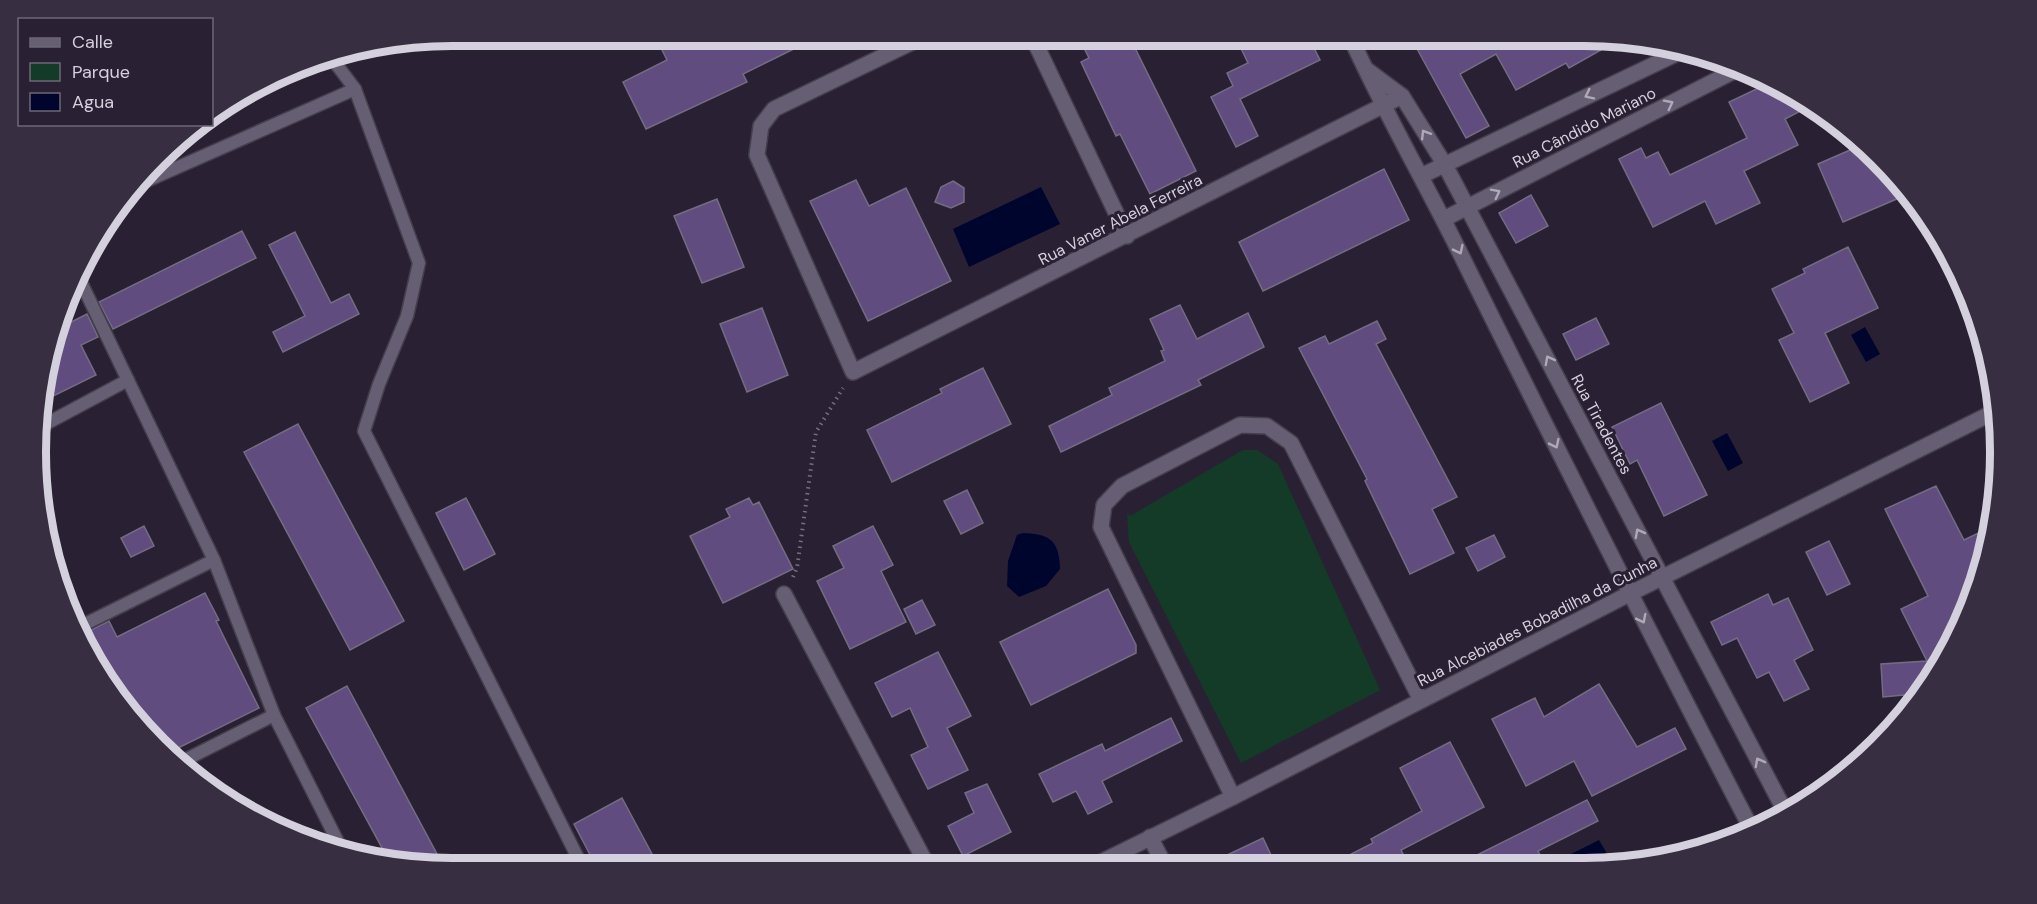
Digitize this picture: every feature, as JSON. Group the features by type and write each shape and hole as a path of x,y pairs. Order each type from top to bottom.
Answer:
{"street":[{"path":"853,372 756,155 761,126 774,109 904,46"},
{"path":"1037,46 1126,236"},
{"name":"Rua Tiradentes","path":"1355,46 1629,594 1748,823"},
{"name":"Rua Cândido Mariano","path":"1421,176 1672,56"},
{"name":"Rua Tiradentes","path":"1365,68 1402,96 1445,165 1782,806"},
{"name":"Rua Cândido Mariano","path":"1443,219 1730,73"},
{"name":"Rua Vaner Abela Ferreira","path":"853,372 1402,96"},
{"name":"Rua Alcebiades Bobadilha da Cunha","path":"1109,858 1989,415"},
{"path":"1233,797 1101,527 1104,505 1122,486 1240,425 1267,426 1291,443 1421,700"},
{"path":"784,594 923,858"},
{"path":"1150,837 1161,858"}],"lane":[{"path":"336,64 355,89 419,263 407,316 379,384 364,431 579,858"},
{"path":"153,178 355,89"},
{"path":"82,287 214,560 274,716 337,841"},
{"path":"47,423 128,380"},
{"path":"85,624 214,560"},
{"path":"187,759 274,716"}],"path":[{"path":"784,594 797,568 816,432 853,372"}],"green space":[{"path":"1243,450 1257,450 1278,464 1380,690 1241,763 1129,542 1127,513 1130,516"}],"water":[{"path":"1041,187 1060,224 969,267 953,229"},
{"path":"1865,327 1880,354 1866,362 1851,335"},
{"path":"1727,433 1743,463 1728,471 1712,441"},
{"path":"1023,533 1040,535 1051,540 1058,551 1060,569 1046,586 1019,597 1007,586 1008,561 1017,535"},
{"path":"1599,840 1609,857 1570,858 1569,855"}],"building":[{"path":"660,46 800,46 743,74 747,82 646,129 623,82 667,60"},
{"path":"1083,46 1134,46 1196,171 1150,194 1120,134 1116,136 1081,62 1089,58"},
{"path":"1240,46 1313,46 1320,60 1240,99 1258,136 1236,147 1211,97 1233,86 1227,73 1248,63"},
{"path":"1415,46 1607,47 1569,68 1566,63 1516,90 1496,54 1460,74 1489,126 1466,138"},
{"path":"1761,87 1788,101 1802,110 1785,119 1798,145 1744,171 1760,203 1716,224 1705,201 1653,227 1619,159 1641,148 1646,158 1658,152 1670,175 1747,138 1729,102"},
{"path":"1854,148 1872,165 1899,198 1843,222 1818,164"},
{"path":"1384,169 1409,220 1263,291 1239,242"},
{"path":"856,180 869,206 906,188 951,281 868,321 810,201"},
{"path":"953,181 964,188 964,202 951,208 935,202 941,187"},
{"path":"1531,195 1548,226 1516,243 1499,213"},
{"path":"717,199 744,267 702,283 674,216"},
{"path":"242,231 256,258 113,329 99,302"},
{"path":"295,232 331,303 349,294 359,314 283,352 273,332 305,316 269,245"},
{"path":"1848,247 1878,308 1825,333 1849,383 1810,402 1779,340 1794,333 1772,289 1805,273 1803,269"},
{"path":"1180,305 1197,339 1248,313 1264,347 1198,380 1201,385 1061,452 1049,426 1112,395 1109,388 1165,361 1161,351 1164,350 1150,319"},
{"path":"762,308 788,375 747,392 720,324"},
{"path":"87,314 98,337 81,345 96,375 50,397 60,347 67,324"},
{"path":"1596,318 1609,344 1576,360 1563,334"},
{"path":"1377,321 1386,339 1376,344 1457,497 1432,509 1454,553 1410,574 1365,481 1367,479 1299,348 1325,336 1329,344"},
{"path":"983,368 1011,424 892,482 867,430 942,393 940,389"},
{"path":"1661,403 1707,495 1664,516 1637,460 1630,464 1612,427"},
{"path":"298,424 404,621 350,650 244,452"},
{"path":"1936,486 1964,540 1983,531 1977,557 1960,607 1936,655 1908,698 1904,695 1883,697 1881,664 1927,661 1901,609 1928,596 1885,509"},
{"path":"967,490 983,523 961,534 944,501"},
{"path":"466,498 495,554 464,570 436,513"},
{"path":"749,498 753,505 759,502 793,569 723,603 690,536 730,517 726,509"},
{"path":"144,526 154,546 131,557 121,538"},
{"path":"873,526 893,565 881,571 906,622 850,649 817,581 844,568 833,546"},
{"path":"1494,535 1505,557 1478,571 1466,548"},
{"path":"1829,541 1850,584 1827,595 1806,552"},
{"path":"1108,589 1136,645 1136,653 1031,705 1000,642"},
{"path":"205,593 219,620 216,621 259,708 176,749 130,699 88,631 109,621 117,637"},
{"path":"1768,594 1773,605 1788,598 1813,650 1794,660 1809,689 1784,701 1769,672 1757,678 1737,638 1722,645 1711,622"},
{"path":"922,600 935,625 916,634 904,609"},
{"path":"938,652 971,716 947,728 968,770 928,789 911,755 928,747 910,708 892,717 875,683"},
{"path":"1599,684 1637,747 1675,728 1686,749 1592,796 1574,761 1526,786 1492,719 1535,698 1544,717"},
{"path":"347,686 439,858 384,852 306,708"},
{"path":"1171,718 1182,741 1102,781 1112,802 1088,814 1076,791 1053,802 1039,774 1102,744 1105,751"},
{"path":"1450,742 1484,807 1401,850 1405,858 1344,858 1373,843 1371,839 1422,811 1400,768"},
{"path":"987,784 1011,832 963,856 948,826 974,813 965,793"},
{"path":"622,798 654,858 592,858 574,824"},
{"path":"1587,800 1598,821 1538,851 1542,858 1471,858"},
{"path":"1263,838 1272,858 1221,858"}]}
